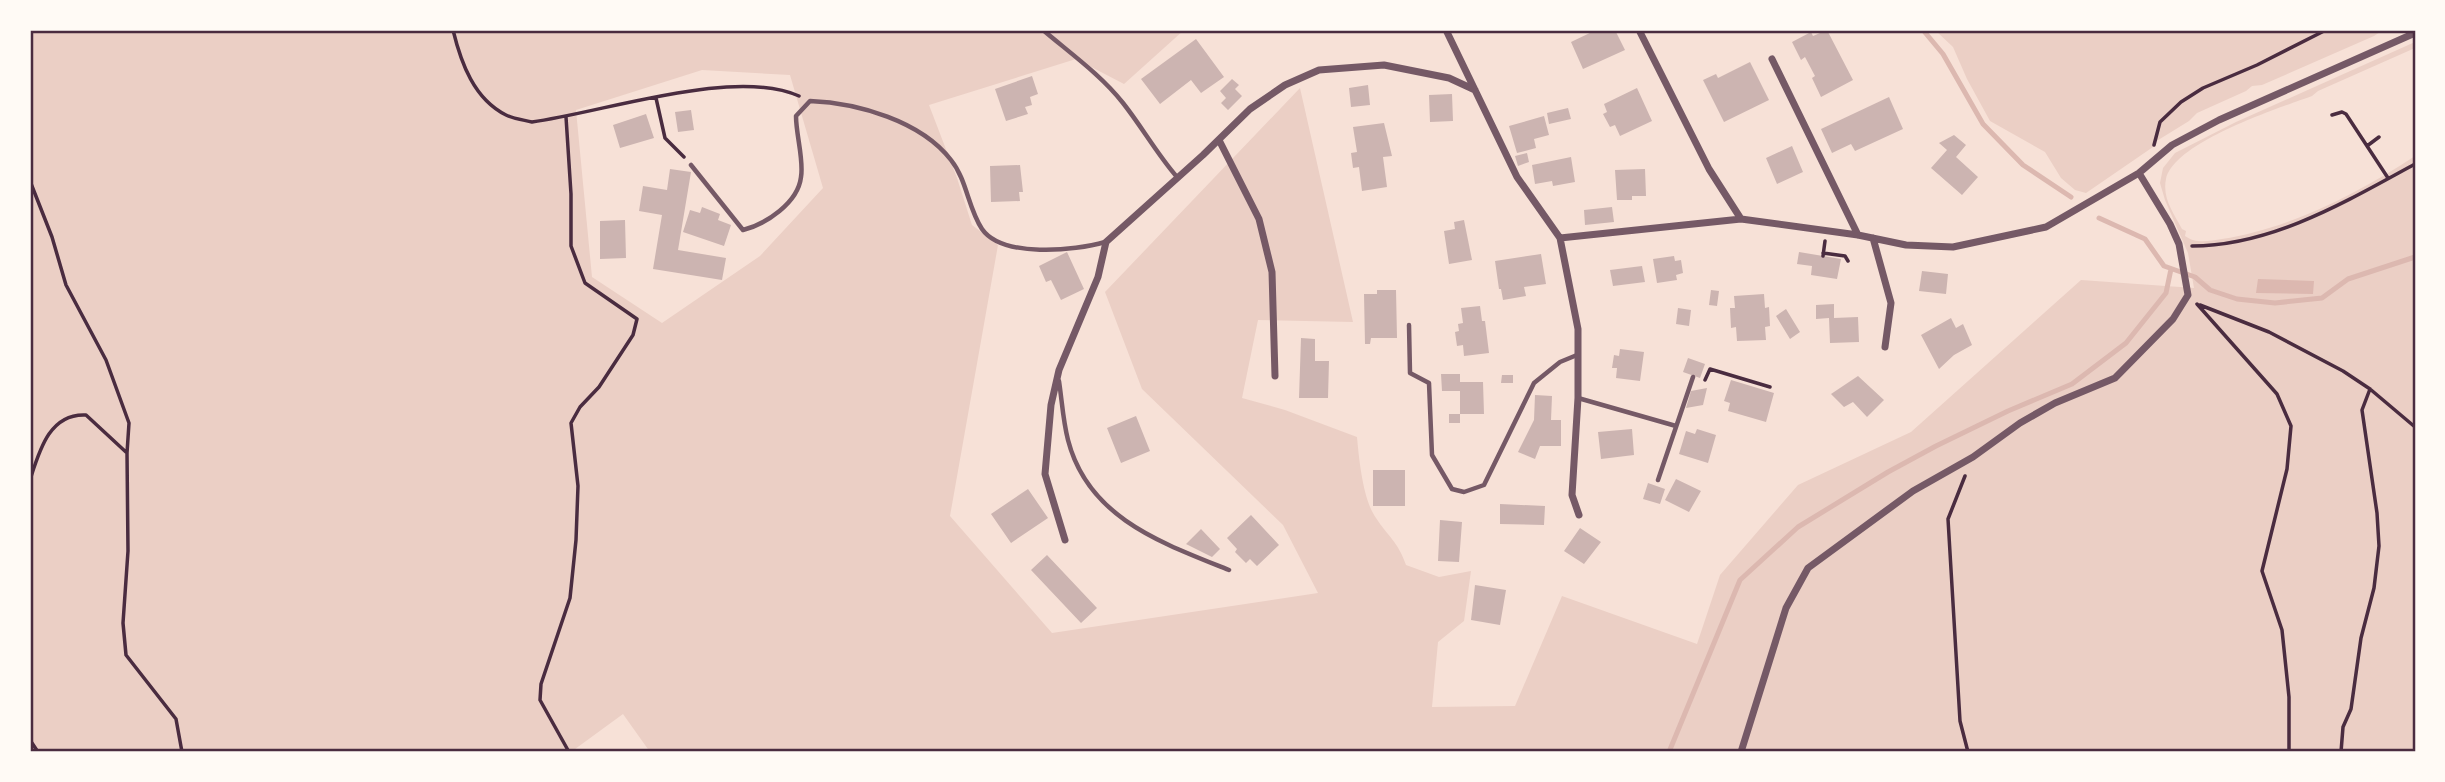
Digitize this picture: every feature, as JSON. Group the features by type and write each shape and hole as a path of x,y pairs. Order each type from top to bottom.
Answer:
{"street":[{"path":"1446,30 1517,177 1560,237 1578,329 1578,398 1572,495 1579,515"},
{"path":"1639,30 1709,169 1741,219"},
{"path":"1560,237 1741,219 1858,235 1906,245 1953,247 2046,227 2139,173 2172,145 2219,120 2415,33"},
{"path":"1772,59 1858,235"},
{"path":"1065,540 1045,474 1051,405 1058,376 1097,277 1106,242 1250,109 1285,85 1319,69 1384,65 1449,78 1476,90"},
{"path":"1219,140 1259,219 1272,272 1275,376"},
{"path":"1741,752 1786,608 1808,568 1913,491 1973,457 2020,423 2055,403 2115,378 2173,319 2188,295 2179,244 2139,173"},
{"path":"1873,238 1891,303 1885,347"}],"lane":[{"path":"1043,30 1122,102 1178,178"},
{"path":"691,164 743,230 757,227 778,212 796,192 802,178 796,116 810,101 847,105 888,118 933,142 949,157 960,173 981,228 990,237 1007,245 1055,249 1088,247 1106,242"},
{"path":"1409,325 1410,373 1429,383 1432,455 1452,489 1464,492 1484,485 1534,383 1560,362 1578,355"},
{"path":"1058,376 1071,451 1087,482 1098,495 1139,531 1228,570"},
{"path":"1658,480 1693,377"},
{"path":"1578,398 1676,426"}],"path":[{"path":"453,30 469,78 486,102 508,116 533,122 724,86 782,89 810,101"},
{"path":"2162,141 2153,147 2160,122 2181,102 2203,88 2257,65 2326,30"},
{"path":"656,98 665,138 691,164"},
{"path":"2332,115 2342,112 2346,114 2388,178"},
{"path":"566,117 571,246 585,283 637,319 634,335 571,423 578,486 571,587 554,652 541,684 540,700 569,752"},
{"path":"2367,146 2379,138"},
{"path":"2179,244 2209,246 2270,233 2319,214 2415,163"},
{"path":"30,181 52,237 66,285 106,360 129,423 128,551 122,623 126,655 176,719 182,752"},
{"path":"1823,253 1846,256 1848,261"},
{"path":"2188,295 2277,394 2291,426 2287,469 2262,572 2282,630 2289,697 2289,752"},
{"path":"2197,304 2269,332 2343,371 2370,389 2415,427"},
{"path":"1710,369 1770,387"},
{"path":"2342,752 2343,727 2351,709 2361,638 2374,589 2379,546 2377,513 2362,410 2370,389"},
{"path":"30,480 39,450 51,430 75,414 86,415 127,453"},
{"path":"1968,752 1960,720 1948,519 1973,457"},
{"path":"30,740 38,752"}],"shaded area":[{"path":"30,30 1184,30 1124,84 1076,59 929,105 972,225 998,245 950,516 1052,633 1318,593 1283,525 1142,389 1105,292 1300,88 1353,322 1258,320 1242,398 1285,410 1357,437 1362,479 1368,501 1406,565 1439,577 1471,571 1464,621 1438,642 1432,707 1515,706 1562,596 1697,644 1720,575 1798,485 1911,432 2081,280 2194,288 2188,253 2160,183 2163,168 2175,153 2236,122 2415,42 2415,48 2312,96 2253,118 2207,140 2173,165 2165,186 2170,205 2182,229 2186,231 2185,236 2198,241 2212,241 2273,227 2323,208 2415,156 2415,752 650,752 623,714 571,752 30,752","holes":["702,70 790,75 823,188 760,256 662,323 592,277 576,110"]},
{"path":"1935,30 2383,30 2262,85 2252,86 2197,113 2086,193 2075,190 2061,178 2045,152 1990,121 1953,47"},
{"path":"2258,279 2314,281 2313,294 2256,293"}],"building":[{"path":"1596,30 1615,30 1625,50 1583,69 1571,42"},
{"path":"1827,30 1853,80 1821,97 1812,78 1815,76 1805,57 1801,60 1792,42 1811,32 1813,36"},
{"path":"1196,39 1224,77 1201,93 1191,80 1160,104 1141,79"},
{"path":"1750,62 1769,100 1724,122 1703,80 1716,74 1718,78"},
{"path":"1032,76 1038,94 1030,97 1032,105 1025,107 1028,114 1006,121 995,89"},
{"path":"1232,79 1239,85 1235,89 1242,96 1228,110 1221,103 1226,98 1220,91"},
{"path":"1368,85 1370,105 1351,107 1349,88"},
{"path":"1637,88 1652,121 1620,136 1615,125 1610,127 1603,114 1607,112 1604,104"},
{"path":"1452,94 1453,121 1430,122 1429,95"},
{"path":"1889,97 1903,129 1855,151 1851,144 1832,153 1821,129"},
{"path":"1568,108 1571,119 1549,124 1547,113"},
{"path":"691,110 694,130 678,132 675,112"},
{"path":"646,114 654,138 620,148 613,125"},
{"path":"1544,116 1549,135 1534,139 1536,148 1517,153 1509,126"},
{"path":"1384,123 1392,156 1383,157 1387,187 1362,191 1359,167 1353,168 1351,153 1357,152 1353,127"},
{"path":"1954,135 1966,145 1956,157 1978,177 1962,195 1931,168 1947,150 1939,143"},
{"path":"1792,146 1803,172 1777,184 1766,158"},
{"path":"1527,153 1529,162 1518,166 1515,156"},
{"path":"1571,157 1575,182 1553,186 1552,181 1535,184 1532,165"},
{"path":"1020,165 1023,192 1019,192 1020,201 991,202 990,166"},
{"path":"670,169 691,172 678,250 726,258 722,280 653,269 662,215 639,211 643,186 667,190"},
{"path":"1645,169 1646,196 1617,200 1615,170"},
{"path":"702,207 720,214 718,220 731,225 724,246 683,232 690,210 700,213"},
{"path":"1612,207 1614,222 1585,225 1584,210"},
{"path":"625,220 626,258 600,259 600,221"},
{"path":"1464,220 1472,260 1449,264 1444,231 1455,229 1454,222"},
{"path":"1067,252 1084,289 1061,300 1051,280 1046,282 1039,266"},
{"path":"1799,252 1841,259 1837,279 1811,275 1812,266 1797,264"},
{"path":"1541,254 1546,284 1524,287 1526,296 1503,300 1495,261"},
{"path":"1674,256 1675,261 1681,260 1683,273 1676,275 1677,280 1657,283 1653,259"},
{"path":"1642,266 1645,282 1613,286 1610,270"},
{"path":"1922,271 1948,274 1946,294 1919,291"},
{"path":"1377,290 1396,290 1397,338 1371,338 1370,344 1365,344 1364,294 1377,294"},
{"path":"1711,290 1719,291 1717,306 1709,305"},
{"path":"1764,294 1765,308 1769,307 1770,326 1765,327 1766,340 1737,341 1736,327 1731,328 1730,308 1735,308 1734,296"},
{"path":"1834,304 1834,318 1858,317 1859,342 1830,343 1829,318 1816,319 1816,305"},
{"path":"1480,306 1489,353 1464,356 1463,345 1457,346 1455,332 1459,331 1458,324 1463,323 1461,308"},
{"path":"1678,308 1691,310 1689,326 1676,324"},
{"path":"1786,309 1800,332 1790,339 1776,316"},
{"path":"1951,318 1956,328 1963,324 1972,345 1954,355 1939,369 1921,335"},
{"path":"1301,338 1315,339 1315,361 1329,361 1328,398 1299,398"},
{"path":"1620,349 1644,352 1640,381 1616,378 1617,368 1612,368 1614,355 1619,356"},
{"path":"1688,358 1705,364 1700,378 1683,372"},
{"path":"1441,374 1460,374 1460,382 1483,382 1484,414 1460,414 1460,391 1442,391"},
{"path":"1502,375 1513,375 1513,383 1501,383"},
{"path":"1858,376 1884,400 1867,417 1853,402 1844,407 1831,394"},
{"path":"1731,380 1774,393 1766,422 1728,411 1730,403 1724,401"},
{"path":"1707,388 1703,405 1686,408 1691,391"},
{"path":"1535,395 1552,396 1551,420 1561,420 1561,446 1540,446 1535,459 1518,452 1534,420"},
{"path":"1449,414 1460,414 1460,423 1449,423"},
{"path":"1136,416 1150,451 1121,463 1107,428"},
{"path":"1632,429 1634,455 1601,459 1598,432"},
{"path":"1697,429 1716,435 1708,463 1679,454 1686,431 1695,434"},
{"path":"1373,470 1405,470 1405,506 1373,506"},
{"path":"1676,479 1701,491 1689,512 1665,500"},
{"path":"1648,483 1665,489 1660,504 1643,499"},
{"path":"1028,489 1048,518 1011,543 991,514"},
{"path":"1500,504 1545,506 1544,525 1500,524"},
{"path":"1251,515 1279,545 1257,566 1250,559 1246,563 1235,552 1237,549 1227,538"},
{"path":"1440,520 1462,522 1459,562 1438,561"},
{"path":"1580,528 1601,542 1584,564 1564,551"},
{"path":"1201,529 1220,549 1212,557 1186,544"},
{"path":"1047,555 1097,608 1081,623 1031,570"},
{"path":"1475,585 1506,590 1500,625 1471,620"}],"waterway":[{"path":"1923,30 1943,54 1983,124 2023,165 2071,197"},
{"path":"2099,218 2145,239 2164,266 2195,277 2210,290 2237,299 2275,303 2322,298 2348,279 2415,257"},
{"path":"1669,752 1740,580 1798,527 1888,472 2008,411 2072,384 2126,343 2166,293 2171,269"}]}
